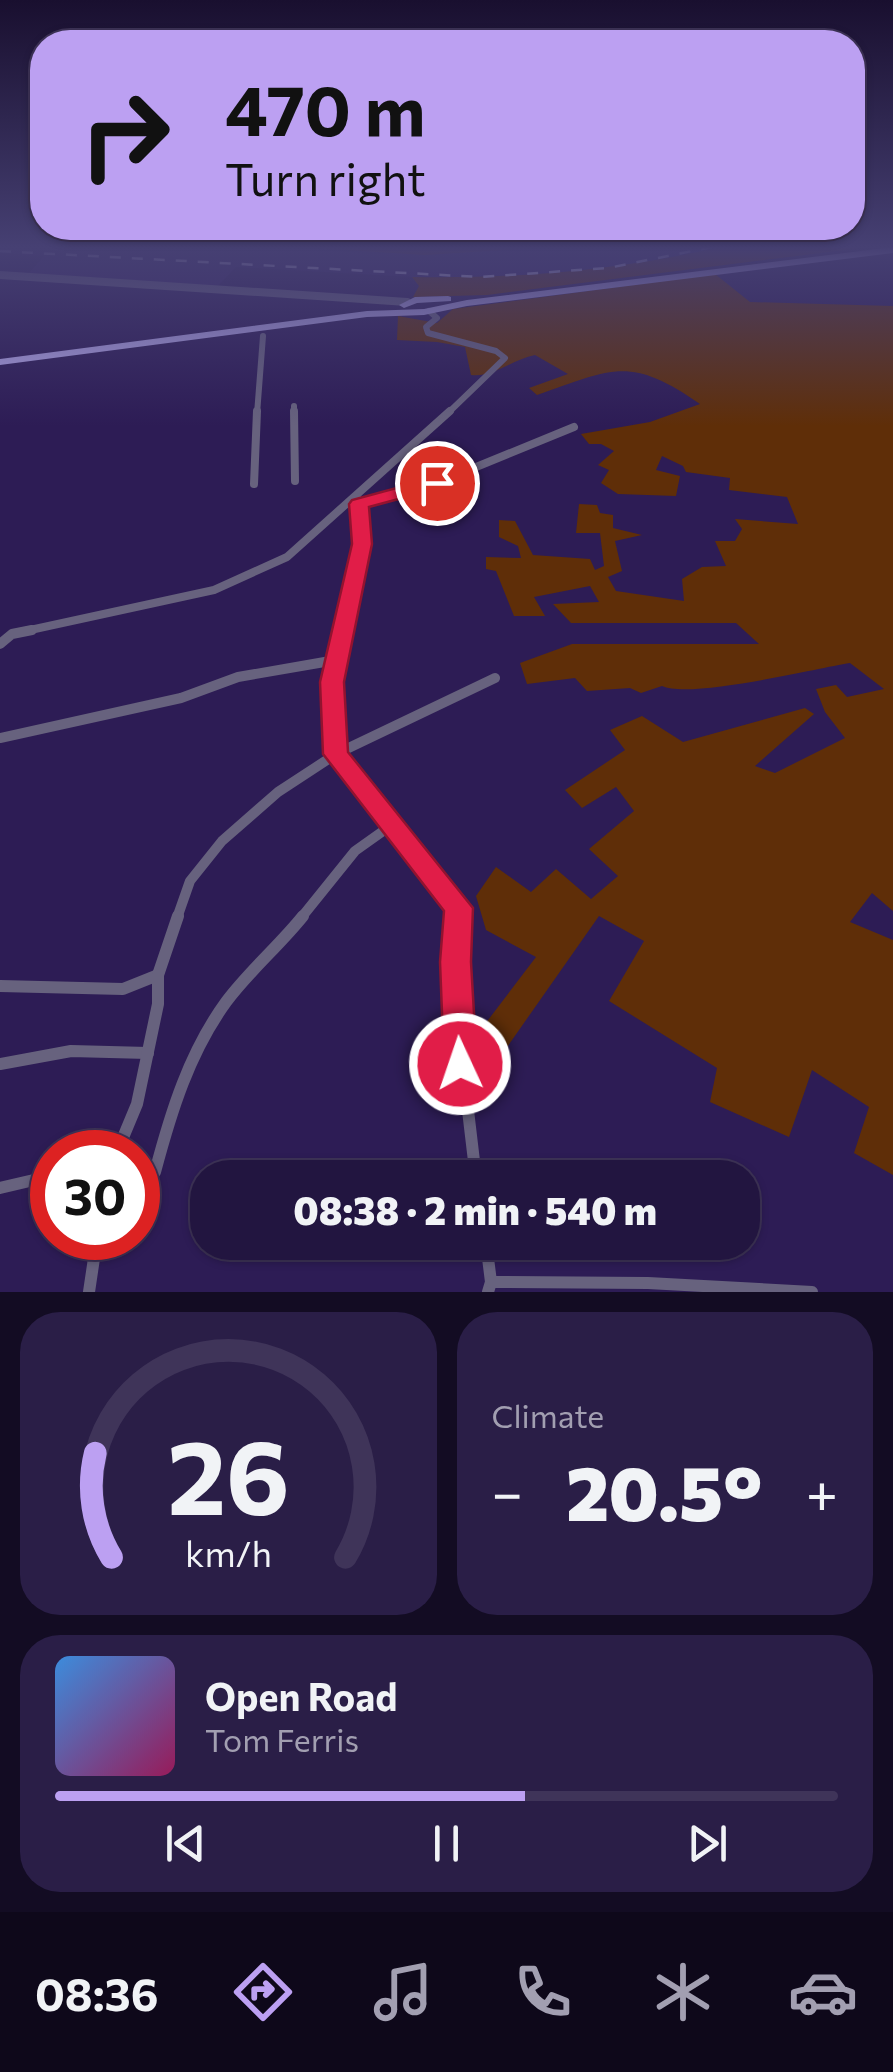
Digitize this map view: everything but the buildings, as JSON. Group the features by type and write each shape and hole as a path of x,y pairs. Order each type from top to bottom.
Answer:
{"highway":[{"path":"0,360 408,306 442,305"}],"street":[{"path":"404,305 408,306"},
{"path":"0,644 12,634 214,590 287,556 355,502 506,360 492,350 428,333 426,327 436,318 429,307"},
{"path":"254,484 252,454 260,406 263,336"},
{"path":"294,406 294,481"},
{"path":"355,502 426,487 574,427"},
{"path":"355,502 362,544 332,682 336,754 459,908 456,962 460,1064 473,1160"},
{"path":"0,738 181,698 238,677 336,660"},
{"path":"126,1130 137,1104 148,1053 158,1004 158,975 190,881 222,841 278,792 336,754 495,678"},
{"path":"160,1153 185,1074 226,1001 306,912 352,851 392,824"},
{"path":"0,986 123,989 158,975"},
{"path":"0,1064 71,1051 148,1053"},
{"path":"0,1188 30,1181"},
{"path":"88,1292 93,1260"},
{"path":"488,1260 490,1287 648,1282 812,1292"}],"shaded area":[{"path":"481,305 893,306 893,911 872,893 850,922 893,940 893,1175 854,1153 869,1107 812,1070 789,1137 710,1102 717,1068 609,1001 644,941 599,916 491,1070 482,1028 536,957 486,930 476,896 496,867 531,892 556,869 591,899 618,876 589,849 634,811 616,787 582,808 565,790 625,750 610,730 642,716 683,742 805,708 814,714 755,766 775,773 845,738 825,712 816,689 836,685 847,697 884,689 850,663 724,686 662,686 641,693 630,688 587,691 575,678 527,684 520,663 572,644 759,644 736,623 571,623 553,604 599,602 590,586 534,597 545,616 514,616 496,571 486,569 486,557 521,558 518,546 499,537 499,520 515,521 533,555 590,559 595,570 604,566 600,533 576,533 579,504 597,505 600,513 613,515 613,528 642,535 615,541 622,571 608,577 616,591 684,601 682,579 702,567 726,566 715,541 735,541 742,529 735,519 798,524 787,497 729,490 730,478 686,472 683,466 662,456 656,470 680,476 676,496 618,494 601,483 609,470 598,465 614,451 601,444 589,444 581,434 650,422 700,404 655,378 620,371 537,395 529,388 568,374 535,355 487,374 471,375 465,347 397,340 398,316 437,323 453,309"}],"route":[{"path":"437,483 359,504 362,544 332,682 336,754 459,908 456,962 460,1064"}]}
